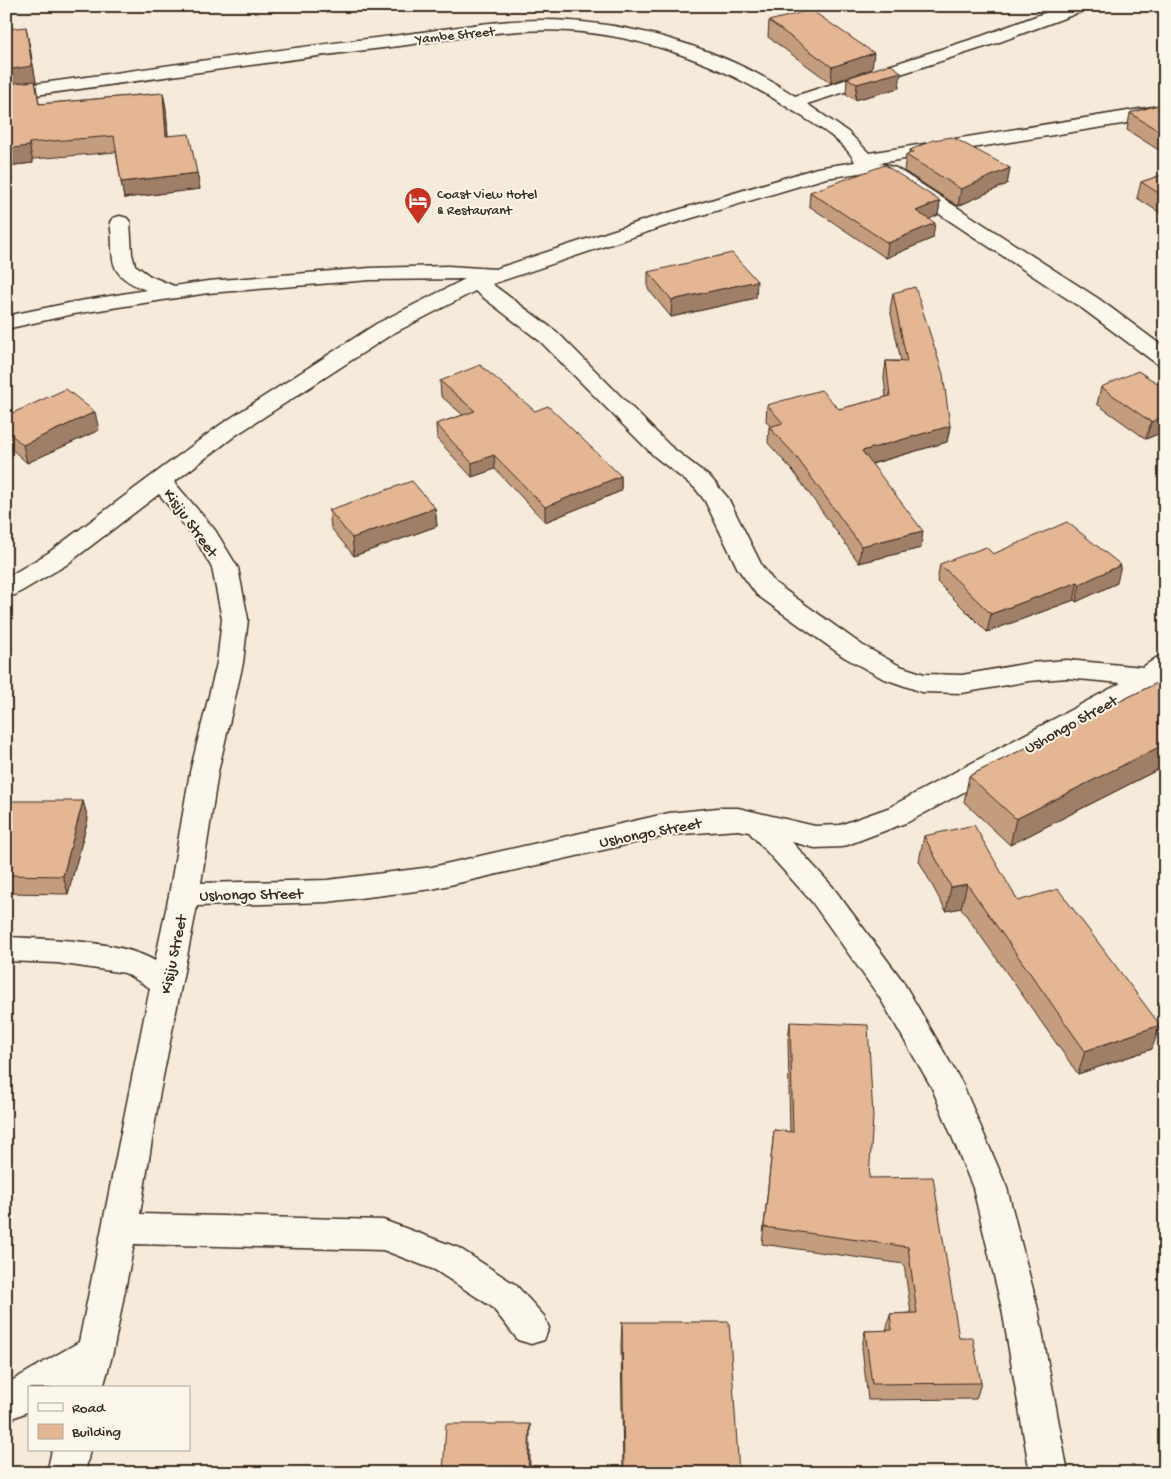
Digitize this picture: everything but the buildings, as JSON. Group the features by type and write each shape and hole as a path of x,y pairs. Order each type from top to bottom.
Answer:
{"street":[{"path":"793,102 988,40 1080,6"},
{"path":"1161,6 1165,8"},
{"name":"Yambe Street","path":"6,94 346,46 513,28 568,26 608,30 672,47 717,63 793,102 854,147 865,163"},
{"path":"6,589 57,559 228,430 384,329 476,282 764,189 824,172 865,163 1165,111"},
{"path":"865,163 896,176 1091,304 1165,359"},
{"path":"120,222 123,235 122,258 128,270 136,277 173,293"},
{"path":"6,323 74,308 208,287 370,274 448,272 500,274"},
{"path":"476,282 549,337 662,451 703,483 716,498 751,569 766,588 852,651 891,672 922,683 962,684 1029,672 1067,669 1157,670"},
{"name":"Kisiju Street","path":"86,1386 120,1229 184,895 204,772 230,663 235,619 224,568 206,536 160,480"},
{"name":"Ushongo Street","path":"184,895 327,892 432,878 669,824 718,819 738,820 815,837 842,836 898,815 1127,692 1157,670"},
{"path":"759,825 822,894 891,988 946,1083 990,1188 1020,1309 1049,1473"},
{"path":"6,949 57,952 132,962 166,983"},
{"path":"120,1229 305,1232 383,1236 447,1260 504,1296 531,1328"},
{"path":"37,1386 94,1352"},
{"path":"6,1404 28,1391"},
{"path":"66,1473 71,1452"}],"place":[{"name":"Coast View Hotel & Restaurant","path":"418,225"}]}
